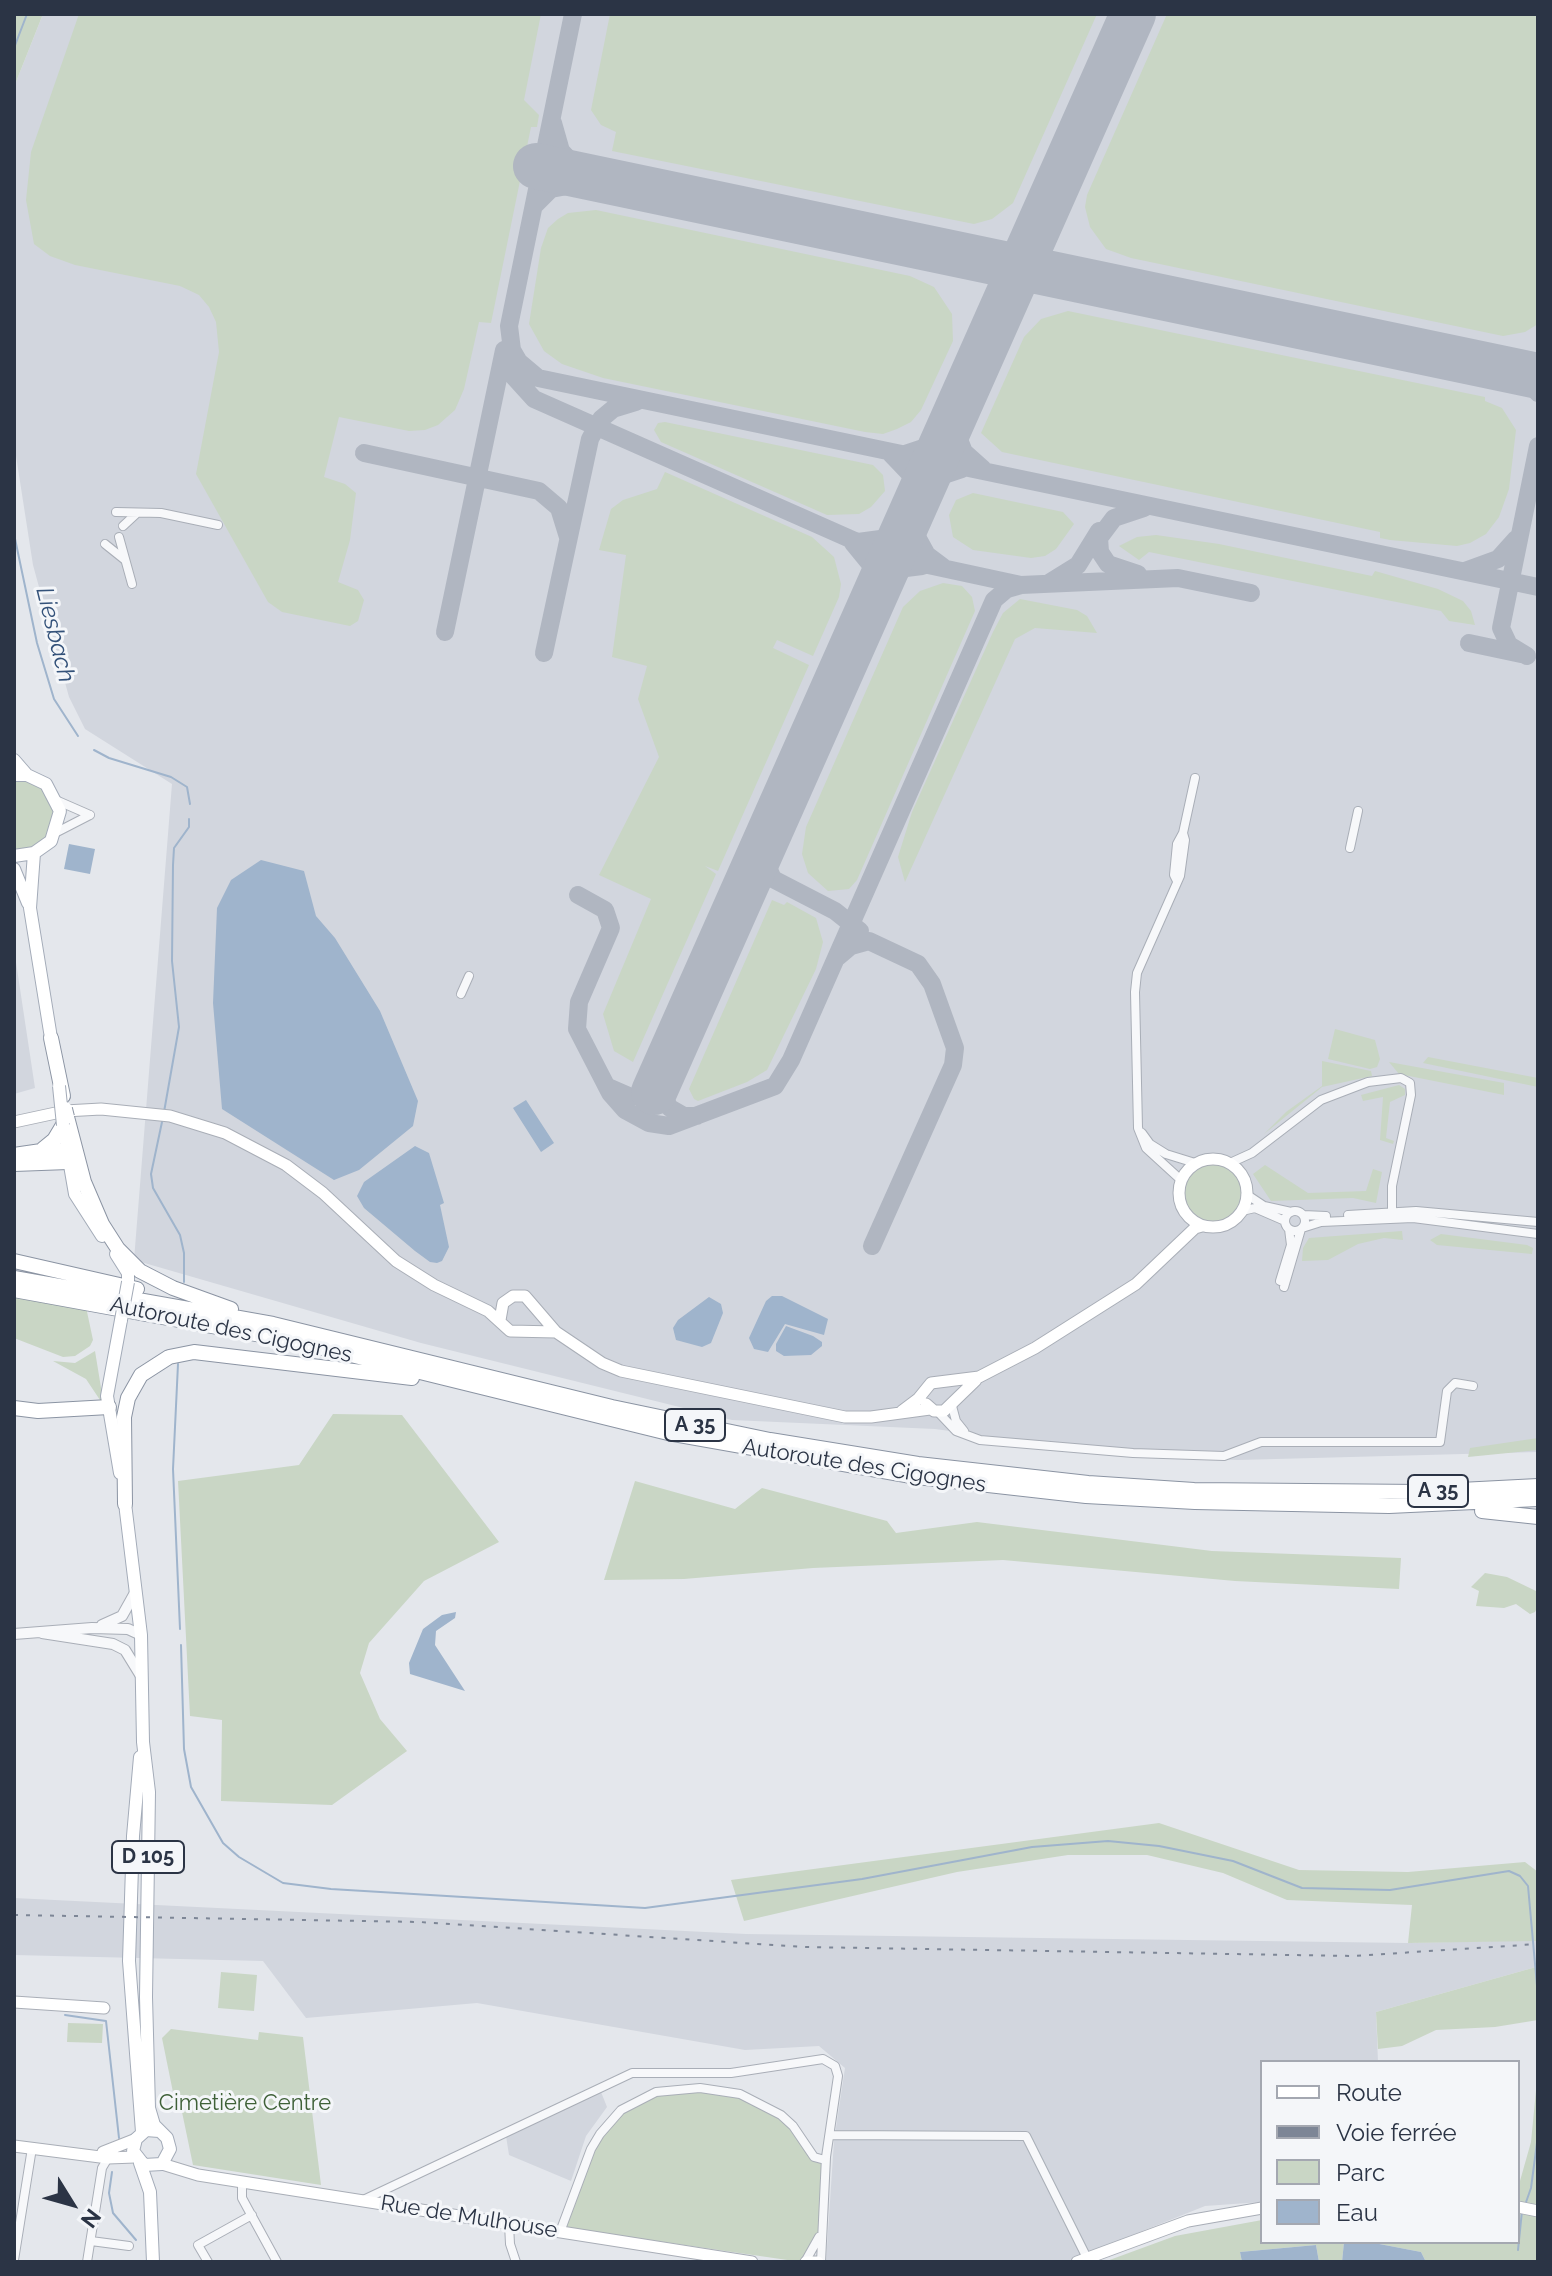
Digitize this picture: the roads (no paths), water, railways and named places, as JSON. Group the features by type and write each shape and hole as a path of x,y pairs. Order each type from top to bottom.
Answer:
{"highway":[{"path":"51,1038 65,1115 84,1182 102,1224 118,1249 140,1271 173,1288 273,1324"},
{"path":"43,1149 65,1115"},
{"path":"14,1155 43,1149 68,1158"},
{"path":"14,1164 68,1158"},
{"path":"14,1261 273,1324"},
{"name":"Autoroute des Cigognes","path":"14,1278 273,1324 612,1407 770,1440 918,1464 1088,1483 1194,1490 1421,1492 1538,1486"},
{"name":"Autoroute des Cigognes","path":"14,1290 227,1327 696,1439 917,1477 1086,1496 1195,1502 1410,1505 1538,1499"},
{"path":"125,1504 124,1417 128,1398 141,1375 169,1357 194,1352 459,1383"},
{"path":"14,1408 38,1411 108,1402"},
{"path":"1410,1505 1506,1511 1538,1517"}],"main road":[{"path":"14,760 20,775 46,784 58,801 57,832 34,853 14,856"},
{"path":"30,908 34,853"},
{"path":"14,869 30,908 65,1115 68,1158 75,1194 106,1243 123,1261 128,1282 108,1402"},
{"path":"14,1122 65,1111 101,1109 170,1116 225,1133 302,1176 408,1269 469,1300 515,1333 531,1329 556,1332"},
{"path":"899,1413 935,1381 948,1383 979,1377 1019,1357 1129,1289 1202,1226 1229,1223 1242,1211 1246,1194 1244,1180 1230,1163 1213,1159 1195,1163 1181,1180 1180,1203 1188,1217 1202,1226"},
{"path":"1175,1247 1188,1217"},
{"path":"469,1300 503,1303 513,1296 525,1296 556,1332 602,1363 630,1373 845,1417 934,1410 954,1402 979,1377"},
{"path":"500,1320 503,1303"},
{"path":"531,1329 537,1312"},
{"path":"948,1383 954,1402"},
{"path":"924,1393 934,1410"},
{"name":"D 105","path":"108,1402 125,1504 141,1635 143,1742 149,1792 146,1997 149,2108 159,2131"},
{"name":"D 105","path":"139,2136 129,1961 134,1808 143,1742"},
{"path":"14,2002 104,2008"},
{"path":"92,2155 159,2131 169,2141 170,2152 186,2171"},
{"path":"139,2136 138,2160 150,2192 153,2262"},
{"path":"14,2146 92,2155 105,2163 138,2160 160,2165"},
{"path":"150,2192 160,2165 170,2152"},
{"name":"Rue de Mulhouse","path":"160,2165 242,2182 752,2262"},
{"path":"1082,2260 1188,2221 1260,2208"},
{"path":"806,2262 820,2262"}],"street":[{"path":"116,512 166,514 218,525"},
{"path":"123,526 137,513"},
{"path":"119,537 132,584"},
{"path":"105,544 125,561"},
{"path":"1181,1180 1146,1148 1138,1128 1135,992 1137,973 1183,867 1183,833 1195,778"},
{"path":"57,832 90,815 58,801"},
{"path":"1350,848 1358,811"},
{"path":"461,994 469,976"},
{"path":"1230,1163 1252,1153 1321,1100 1368,1082 1401,1078 1410,1083 1411,1095 1392,1186 1392,1212"},
{"path":"1138,1128 1150,1144 1166,1154 1195,1163"},
{"path":"1246,1194 1264,1206 1316,1217 1392,1212 1445,1213 1538,1222"},
{"path":"1242,1211 1255,1208 1268,1211 1287,1225 1302,1229 1333,1221 1413,1218 1538,1234"},
{"path":"1292,1212 1287,1225 1291,1245 1282,1284 1302,1229 1303,1215"},
{"path":"934,1410 956,1431 980,1440 1220,1456 1261,1442 1440,1442 1447,1391 1455,1383 1473,1386"},
{"path":"954,1402 956,1421 967,1435"},
{"path":"92,1628 122,1616 136,1591"},
{"path":"14,1634 92,1628 128,1629 141,1635"},
{"path":"42,1633 113,1644 125,1650 142,1678"},
{"path":"362,2201 548,2110 639,2071 731,2073 818,2059 828,2061 838,2076 825,2160 820,2262"},
{"path":"560,2232 591,2149 600,2134 621,2110 656,2092 712,2088 752,2099 781,2115 814,2157 825,2160"},
{"path":"831,2135 1026,2136 1082,2260"},
{"path":"14,2260 32,2148"},
{"path":"87,2262 105,2163"},
{"path":"242,2182 242,2198 277,2262"},
{"path":"208,2262 198,2245 252,2215"},
{"path":"509,2224 510,2244 516,2262"},
{"path":"806,2262 822,2228"},
{"path":"91,2241 129,2246"}],"water":[{"path":"69,844 95,849 90,874 64,869"},
{"path":"261,860 304,871 316,916 335,938 380,1011 418,1101 413,1126 359,1170 334,1180 222,1109 213,1003 217,908 231,880"},
{"path":"526,1100 554,1143 541,1152 513,1108"},
{"path":"415,1146 429,1153 444,1203 440,1205 449,1247 442,1261 437,1263 430,1262 415,1251 364,1208 357,1196 364,1182"},
{"path":"772,1296 782,1296 828,1319 824,1335 785,1324 768,1352 754,1349 749,1338 766,1301"},
{"path":"709,1297 721,1304 723,1313 711,1343 702,1347 676,1340 673,1328 678,1320"},
{"path":"786,1326 813,1336 822,1342 822,1346 811,1355 784,1356 776,1351 776,1344"},
{"path":"456,1612 455,1618 436,1631 435,1645 465,1691 410,1674 409,1663 423,1629 442,1615"},
{"path":"1344,2244 1379,2244 1421,2252 1426,2262 1342,2262"},
{"path":"1316,2245 1319,2262 1242,2262 1240,2252"}],"waterway":[{"name":"Liesbach","path":"14,48 27,14"},
{"name":"Liesbach","path":"14,534 37,643 54,699 78,736"},
{"path":"94,750 109,758 171,777 187,787 190,804"},
{"path":"164,1112 179,1027 172,961 174,848 189,827 189,819"},
{"path":"162,1122 151,1174 153,1188 180,1235 184,1253 184,1282"},
{"path":"178,1364 173,1469 180,1629"},
{"path":"181,1645 184,1749 191,1787 223,1843 239,1857 283,1883 331,1889 645,1908 862,1879 1032,1847 1108,1841 1159,1846 1233,1861 1302,1888 1390,1890 1509,1871 1520,1876 1528,1886 1538,1997"},
{"path":"65,2015 106,2021 119,2138"},
{"path":"1525,2205 1531,2188 1538,2135"},
{"path":"112,2172 109,2193 113,2213 136,2240"},
{"path":"1520,2230 1522,2211"},
{"path":"1518,2250 1519,2244"}],"railway":[{"path":"14,1915 420,1922 804,1947 1353,1956 1538,1944"}],"park label":[{"name":"Cimetière Centre","path":"245,2103"}]}
